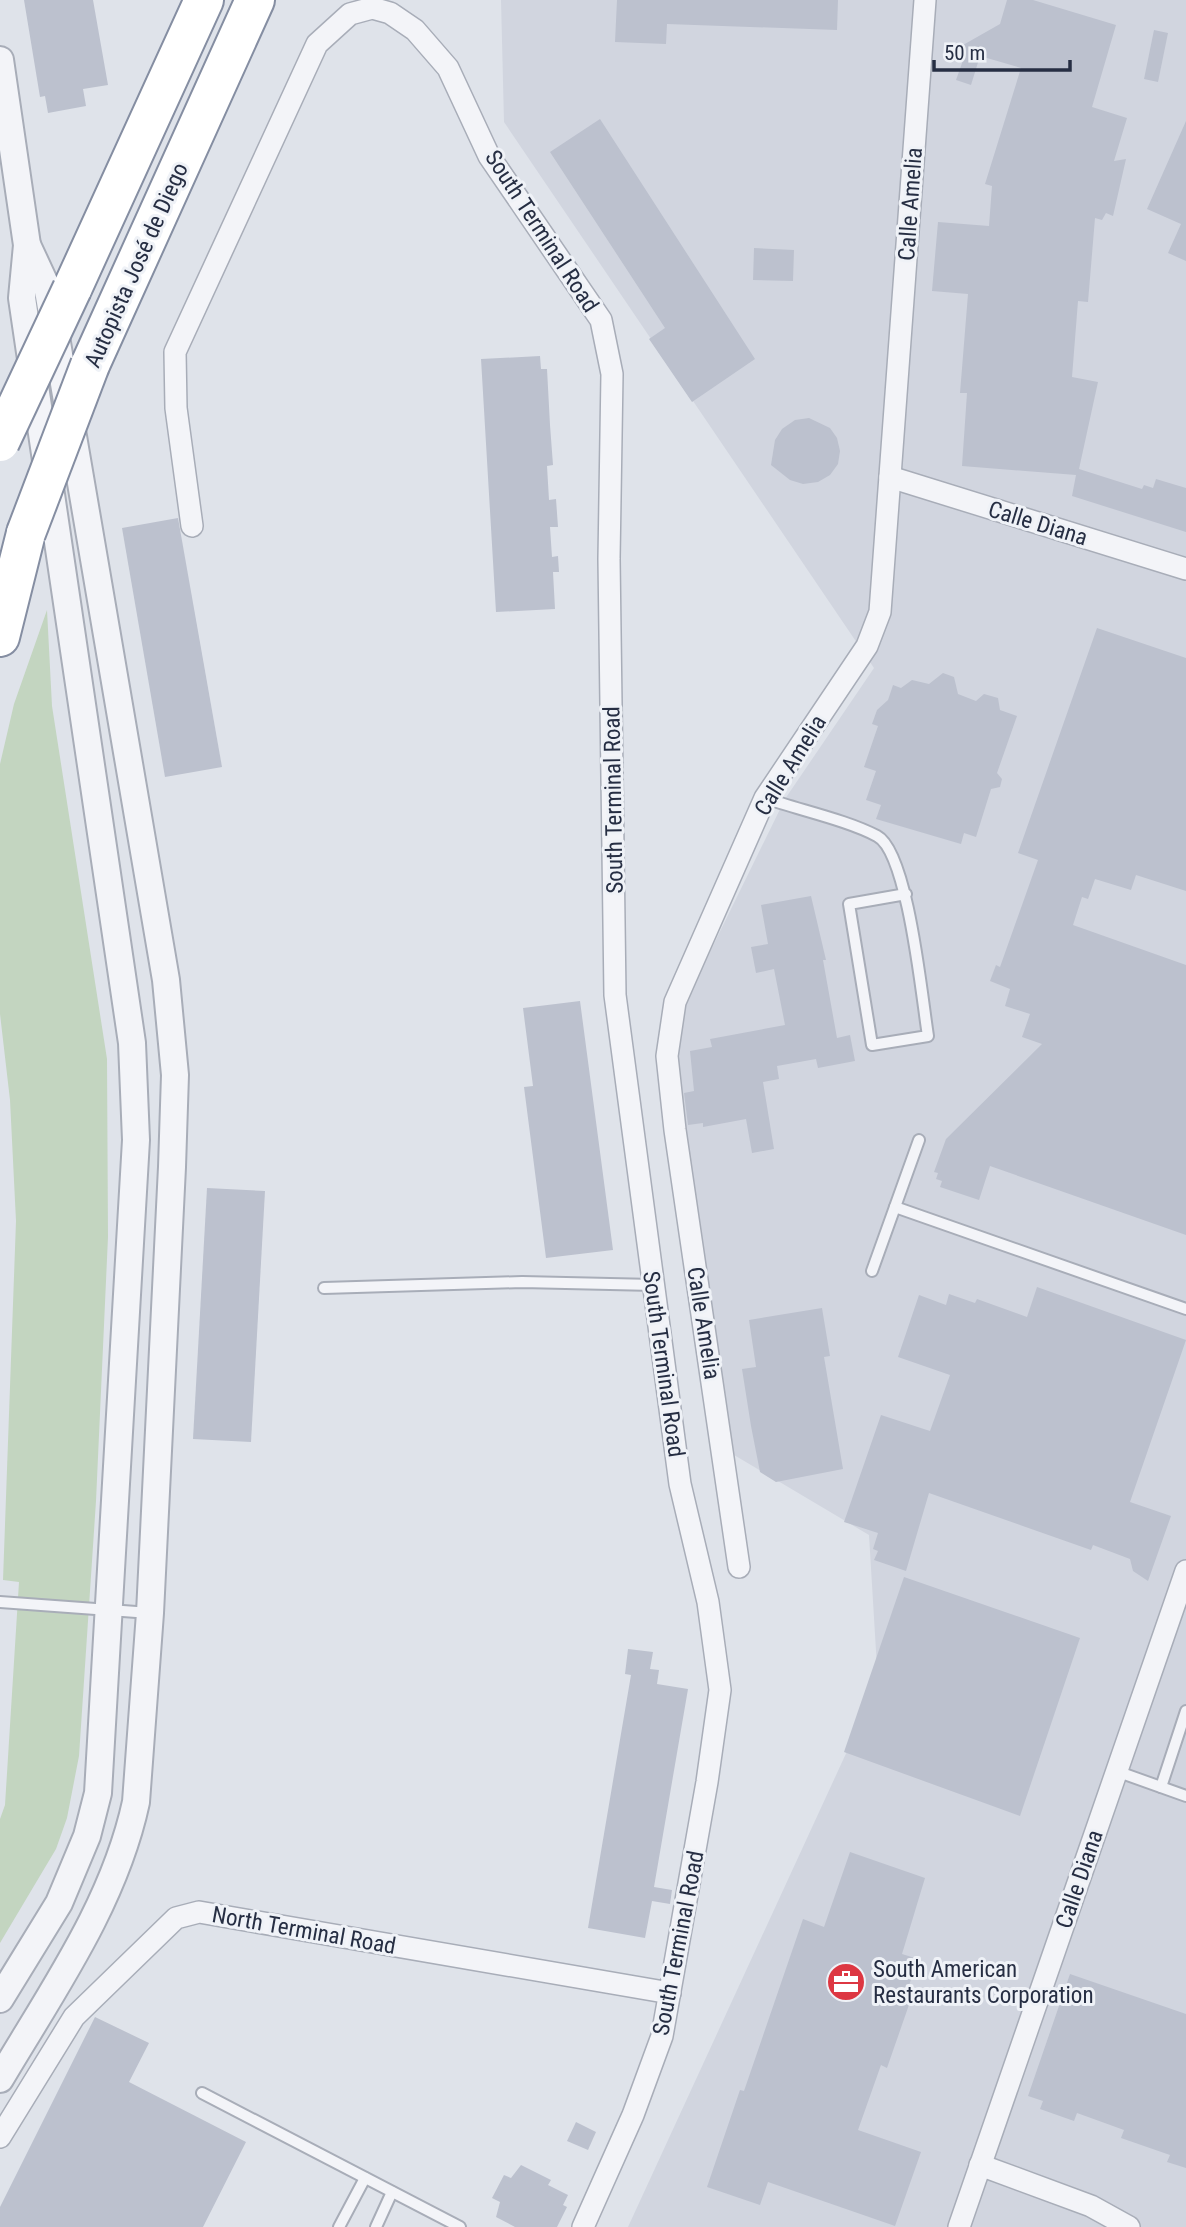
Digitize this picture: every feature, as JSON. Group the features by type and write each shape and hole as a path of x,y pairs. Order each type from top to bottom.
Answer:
{"highway":[{"name":"Autopista José de Diego","path":"0,442 204,0"},
{"name":"Autopista José de Diego","path":"0,585 26,533 90,365 255,0"},
{"name":"Autopista José de Diego","path":"0,637 26,533"}],"street":[{"name":"Calle Amelia","path":"739,1566 675,1130 667,1056 675,1002 765,798 867,646 880,612 925,0"},
{"name":"South Terminal Road","path":"192,526 176,408 175,352 317,44 350,14 372,8 390,13 415,30 448,68 489,156 601,320 612,374 609,559 615,995 680,1484 708,1602 720,1690 662,2036 633,2115 583,2227"},
{"path":"0,60 27,245 22,298 132,1043 136,1140 103,1758 98,1793 87,1836 60,1903 0,1998"},
{"path":"0,2080 104,1900 127,1844 142,1752 175,1075 166,980 48,290 27,245"},
{"name":"Calle Diana","path":"890,477 1186,569"},
{"name":"Calle Diana","path":"959,2227 1186,1571"},
{"name":"North Terminal Road","path":"0,2137 74,2017 176,1918 199,1912 670,1993"},
{"path":"980,2165 1091,2206 1129,2227"}],"lane":[{"path":"765,798 880,837 897,864 906,894 928,1036 872,1045 849,904 906,894"},
{"path":"872,1271 919,1140"},
{"path":"895,1207 1186,1309"},
{"path":"324,1288 522,1282 654,1285"},
{"path":"0,1602 150,1613"},
{"path":"1161,1787 1186,1712"},
{"path":"1116,1771 1186,1796"},
{"path":"202,2092 460,2227"},
{"path":"339,2227 365,2178"},
{"path":"376,2227 391,2192"}],"shaded area":[{"path":"501,0 1186,0 1186,2227 628,2227 878,1684 869,1535 729,1452 675,1087 682,1009 785,799 874,668 504,122"}],"green space":[{"path":"47,610 52,706 107,1059 108,1237 96,1501 79,1756 67,1818 56,1849 0,1943 0,1819 5,1805 19,1582 3,1580 16,1221 10,1100 0,1014 0,764 14,704"}],"building":[{"path":"24,0 93,0 108,85 83,89 86,106 48,113 45,96 40,97"},
{"path":"617,0 838,0 837,30 667,24 666,44 615,42"},
{"path":"1007,0 1033,0 1116,25 1092,107 1127,118 1114,161 1126,159 1113,216 1106,213 1102,220 1095,218 1088,302 1078,301 1072,377 1098,382 1079,469 1142,489 1144,485 1153,488 1156,479 1186,488 1186,532 1072,496 1076,475 962,466 967,393 960,393 968,294 932,291 938,222 989,226 992,186 985,184 1021,68 980,56 971,85 956,80 966,52 956,49 1000,24"},
{"path":"1154,30 1168,33 1158,82 1144,79"},
{"path":"600,119 755,359 692,402 649,339 665,328 550,152"},
{"path":"1186,121 1186,261 1168,253 1181,224 1147,209"},
{"path":"754,248 794,250 793,281 753,280"},
{"path":"540,356 541,369 547,369 553,465 547,466 549,500 556,499 558,527 550,527 552,557 558,556 559,572 553,572 555,609 496,612 481,359"},
{"path":"809,418 830,428 837,438 840,451 838,464 830,475 818,482 803,484 790,480 771,465 775,440 782,429 795,420"},
{"path":"178,518 222,767 165,777 122,528"},
{"path":"1097,628 1186,658 1186,891 1136,875 1131,890 1095,879 1088,899 1082,897 1073,925 1186,965 1186,1235 990,1166 979,1200 940,1187 942,1181 936,1179 938,1173 934,1172 946,1139 1042,1044 1022,1037 1030,1014 1005,1006 1010,989 990,981 996,965 1000,967 1038,860 1018,853"},
{"path":"943,673 954,677 958,694 976,701 984,694 998,698 1000,710 1017,716 997,773 1002,779 1000,787 991,789 976,837 964,833 961,844 876,819 881,805 866,800 876,771 864,767 878,726 872,724 877,710 888,700 893,685 901,688 912,680 929,684"},
{"path":"811,896 826,960 823,960 837,1038 850,1035 855,1061 818,1068 816,1059 777,1066 779,1079 763,1082 774,1149 752,1153 746,1119 703,1127 703,1123 688,1125 684,1093 694,1091 690,1051 712,1047 710,1039 785,1025 774,969 756,973 751,947 768,944 761,905"},
{"path":"580,1001 613,1250 546,1258 524,1087 533,1086 523,1008"},
{"path":"207,1188 265,1191 251,1442 193,1439"},
{"path":"1037,1287 1186,1340 1130,1502 1171,1516 1148,1581 1133,1571 1130,1559 1093,1545 1091,1550 929,1493 906,1571 874,1560 878,1551 873,1549 878,1533 844,1522 881,1415 930,1431 950,1375 898,1357 919,1295 946,1305 949,1294 975,1303 977,1299 1027,1317"},
{"path":"822,1308 830,1356 824,1357 843,1469 776,1482 760,1472 751,1426 742,1369 756,1367 749,1320"},
{"path":"904,1577 1080,1638 1020,1816 844,1752"},
{"path":"628,1649 653,1652 650,1669 659,1670 657,1684 688,1689 654,1887 672,1890 670,1904 652,1901 645,1938 588,1928 631,1675 625,1674"},
{"path":"850,1852 925,1878 902,1954 918,1959 905,1997 911,1999 887,2068 881,2065 858,2130 921,2152 895,2226 768,2182 760,2205 707,2187 740,2090 744,2091 803,1919 824,1927"},
{"path":"1070,1974 1186,2014 1186,2168 1167,2162 1170,2155 1121,2138 1124,2130 1077,2113 1074,2121 1040,2109 1043,2101 1028,2096"},
{"path":"95,2017 149,2043 129,2082 246,2142 203,2227 0,2227 0,2207"},
{"path":"576,2122 596,2132 588,2150 567,2141"},
{"path":"521,2165 551,2180 548,2185 568,2195 563,2205 567,2207 557,2227 515,2227 496,2217 500,2202 492,2198 504,2175 511,2178"}],"place":[{"name":"South American Restaurants Corporation","path":"846,1982"}]}
